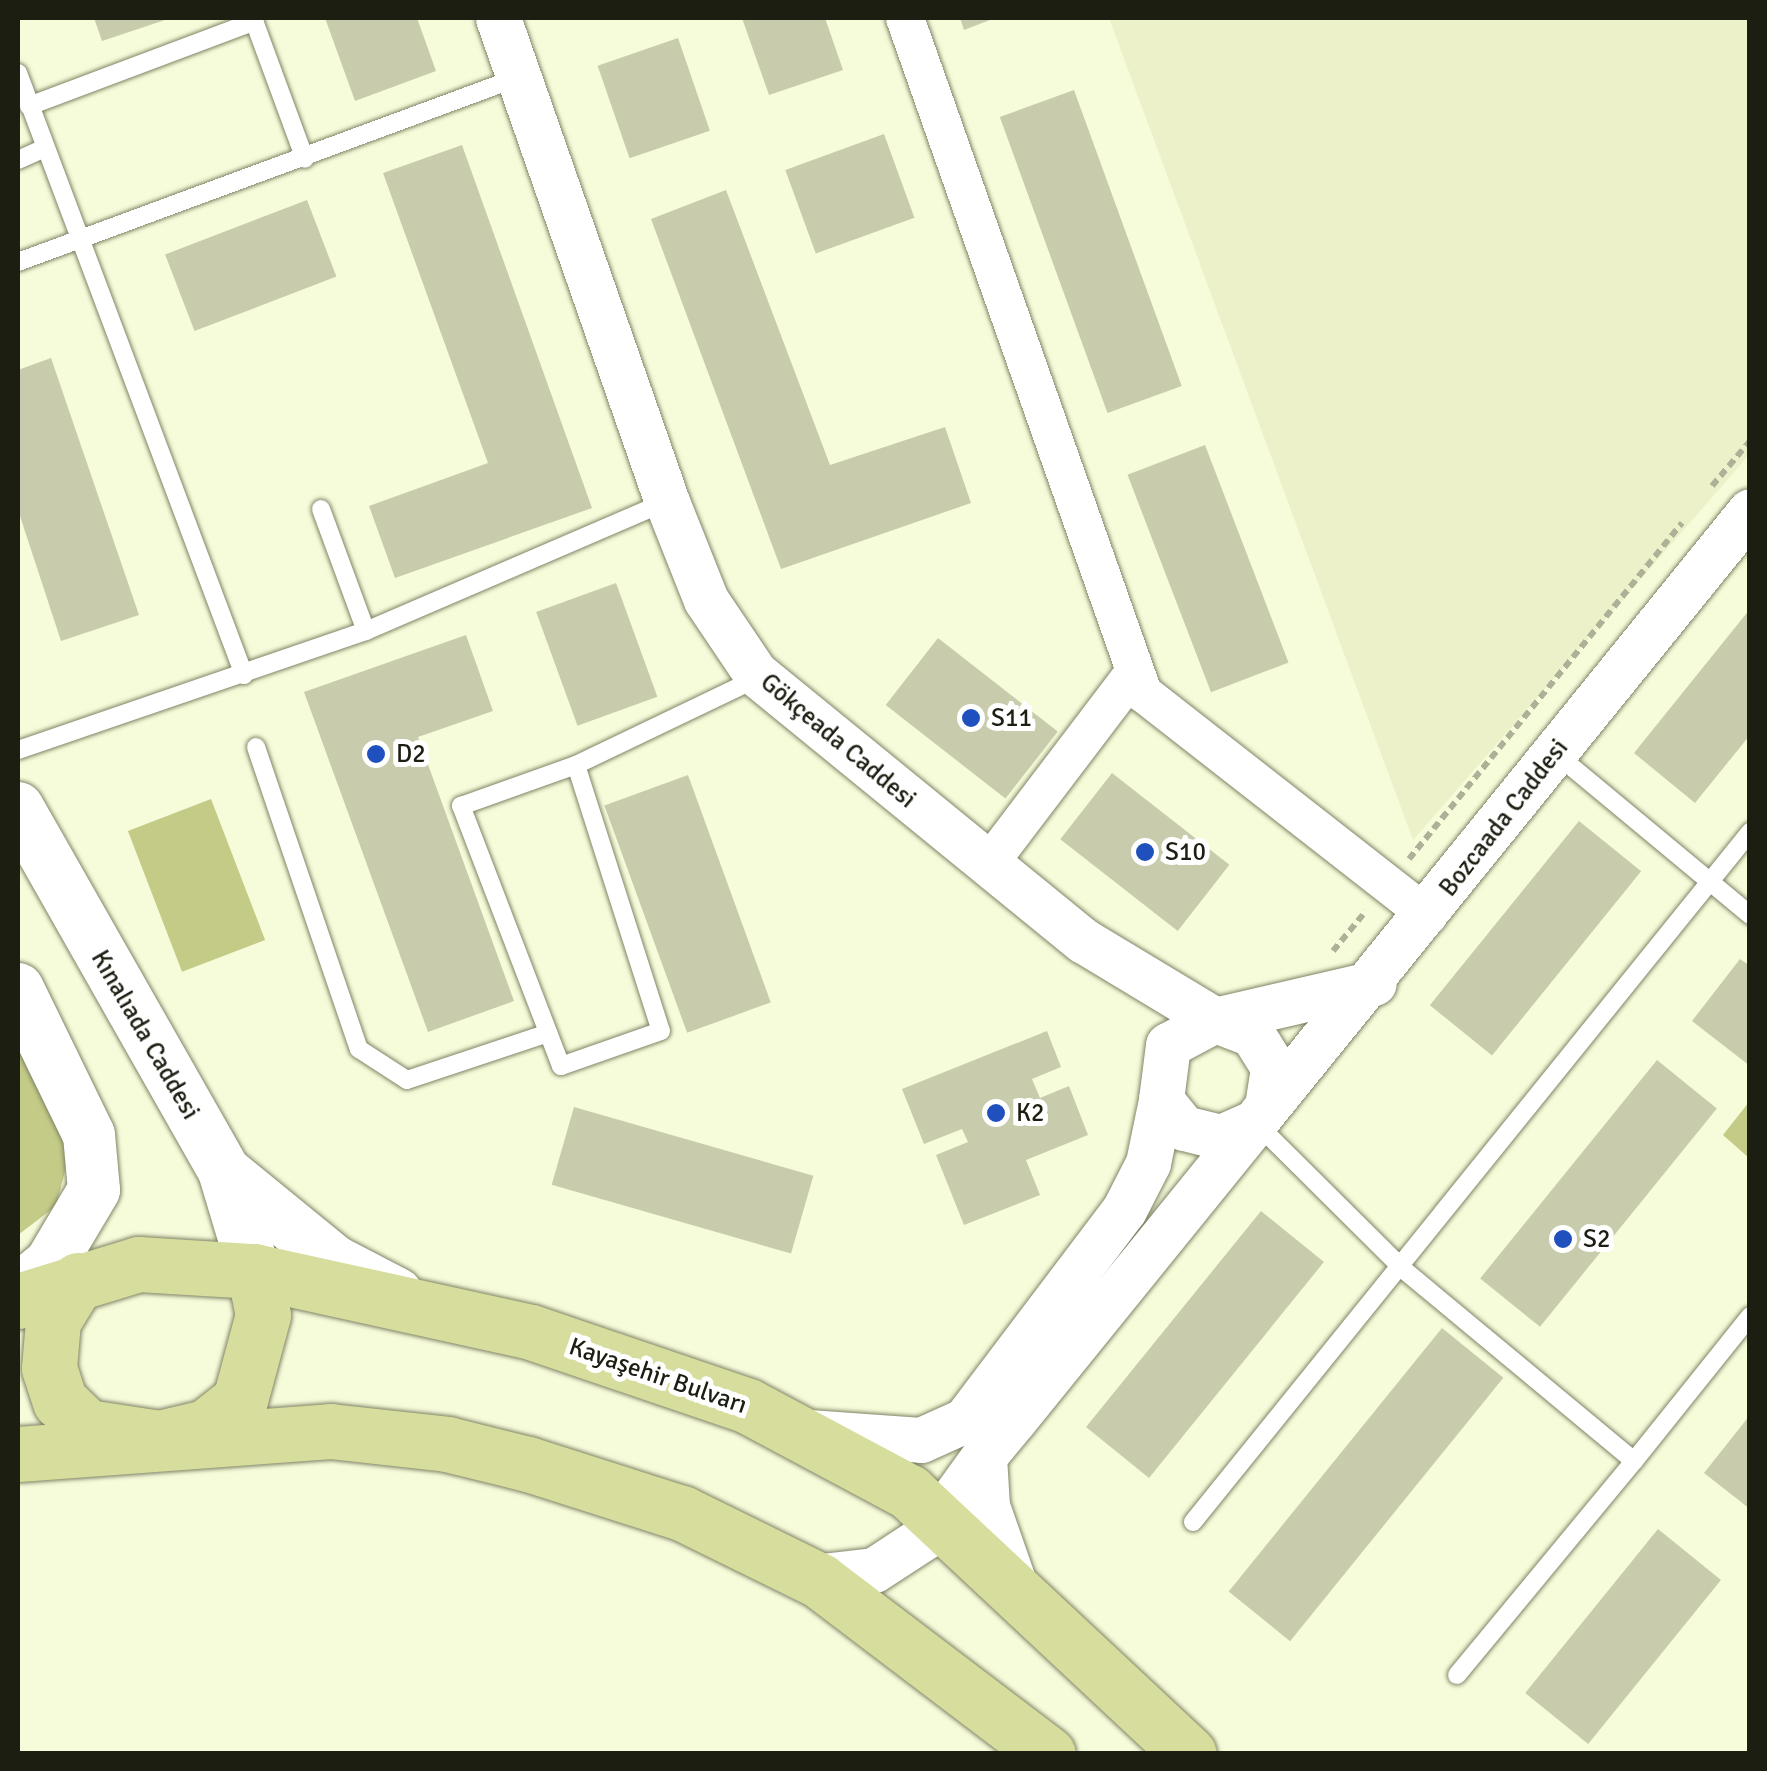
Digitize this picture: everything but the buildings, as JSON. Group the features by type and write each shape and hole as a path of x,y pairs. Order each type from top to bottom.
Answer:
{"main road":[{"name":"Kınalıada Caddesi","path":"18,808 224,1172 254,1270"},
{"path":"18,989 90,1135 94,1190 78,1280 53,1321 49,1368 60,1400 88,1427 159,1438 206,1427 240,1400 263,1315 254,1270"},
{"path":"224,1172 334,1261 421,1306"},
{"path":"18,1290 50,1264 94,1190"},
{"name":"Kayaşehir Bulvarı","path":"18,1301 138,1264 254,1270 531,1332 808,1432 941,1518 1178,1742"},
{"path":"18,1454 276,1430 447,1444 682,1513 813,1577 1048,1754"}],"street":[{"name":"Gökçeada Caddesi","path":"498,18 706,600 760,677 1084,941 1215,1020"},
{"path":"904,18 1143,693 1428,916"},
{"name":"Bozcaada Caddesi","path":"813,1577 874,1570 941,1518 984,1456 1255,1122 1374,983 1750,512"},
{"path":"988,865 1135,672"},
{"path":"808,1432 904,1441 965,1420 1124,1210 1148,1163 1168,1046 1215,1020 1374,983"},
{"path":"1161,1100 1202,1136 1255,1122 1273,1068 1252,1034 1215,1020"},
{"path":"984,1456 987,1506 1014,1583"}],"lane":[{"path":"29,106 254,19 305,159"},
{"path":"18,74 244,674"},
{"path":"18,262 305,159 519,76"},
{"path":"18,160 45,148"},
{"path":"18,750 366,631 668,502"},
{"path":"321,509 366,631"},
{"path":"576,765 661,1031 560,1066 460,806 576,765 760,677"},
{"path":"256,747 359,1050 407,1080 548,1033"},
{"path":"1555,753 1750,914"},
{"path":"1194,1522 1404,1270 1750,832"},
{"path":"1255,1122 1404,1270 1634,1461"},
{"path":"1456,1675 1750,1316"}],"path":[{"path":"1699,502 1750,441"},
{"path":"1328,956 1687,518"}],"shaded area":[{"path":"1109,18 1749,18 1749,455 1413,840"}],"green space":[{"path":"211,799 265,940 182,972 128,831"},
{"path":"18,1038 70,1152 56,1206 18,1235"},
{"path":"1749,1102 1749,1158 1723,1135"}],"place":[{"name":"S11","path":"971,718"},
{"name":"D2","path":"376,754"},
{"name":"S10","path":"1145,852"},
{"name":"K2","path":"996,1113"},
{"name":"S2","path":"1563,1239"}]}
